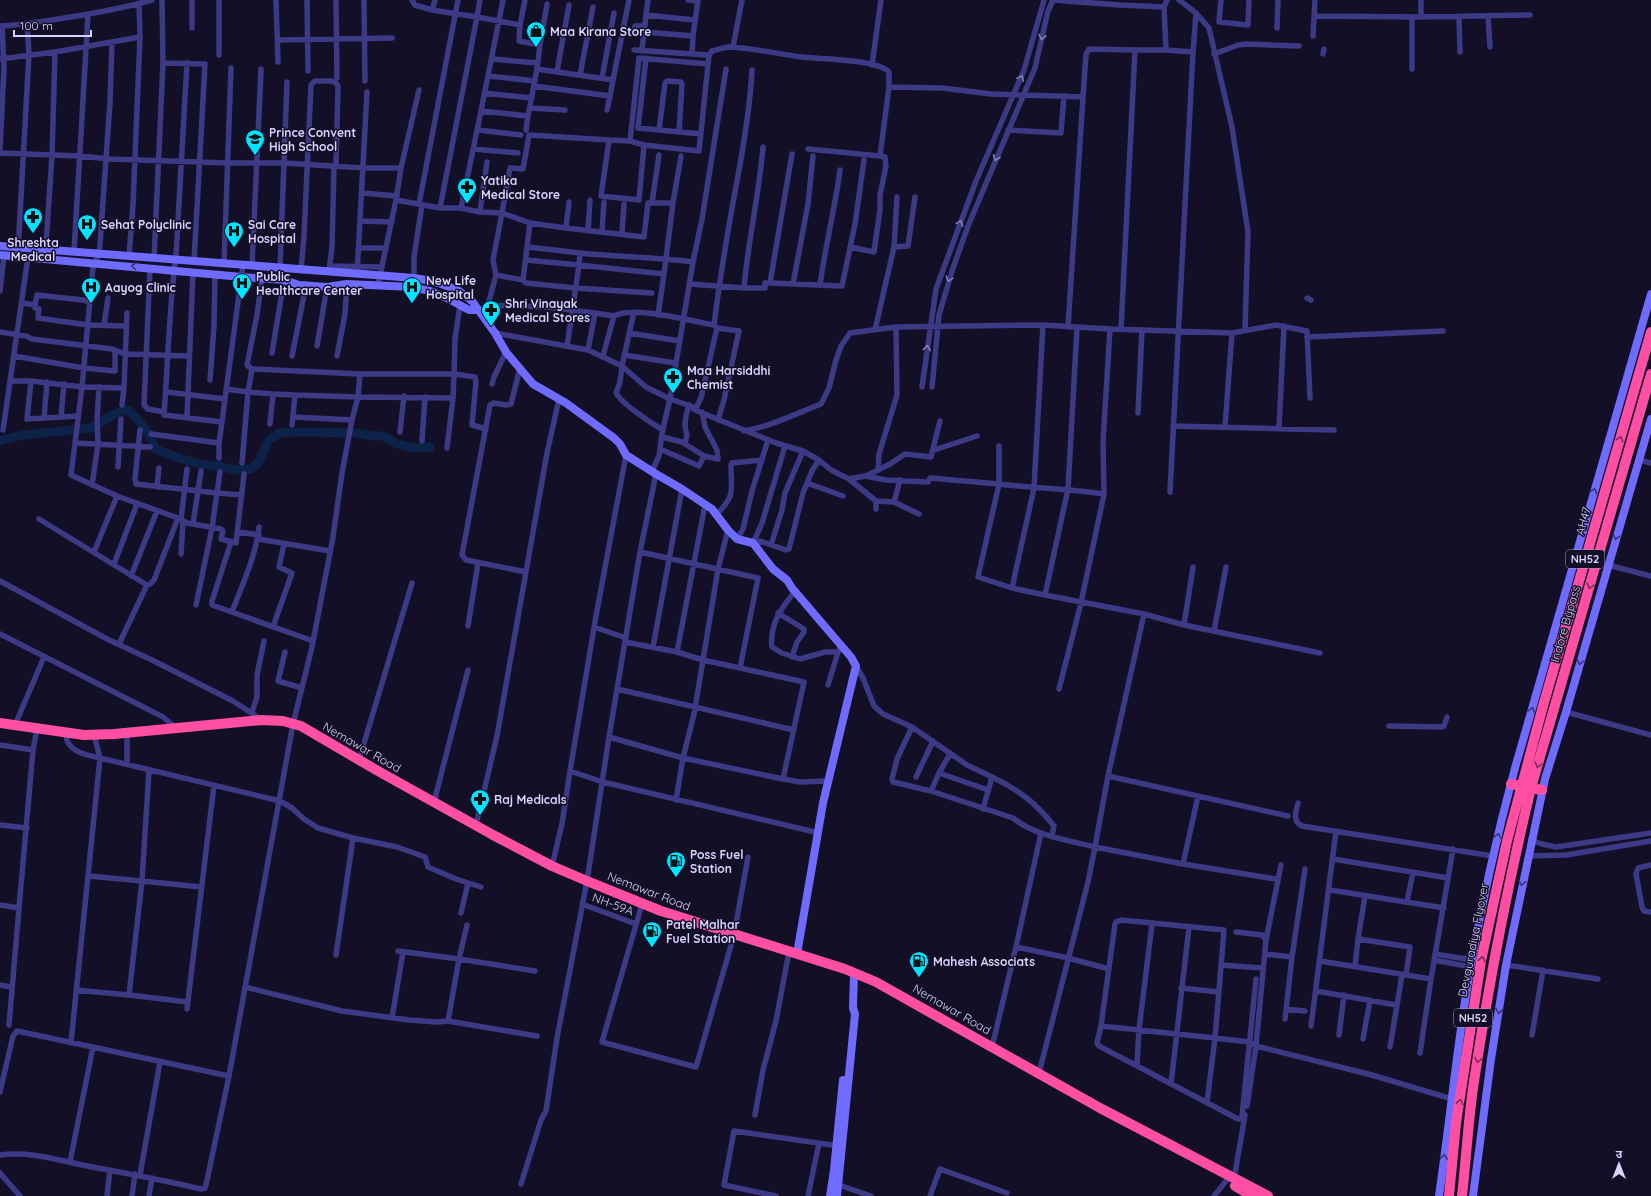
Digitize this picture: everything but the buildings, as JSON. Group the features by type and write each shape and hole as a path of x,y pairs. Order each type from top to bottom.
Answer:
{"highway":[{"name":"AH47","path":"1516,785 1651,332"},
{"name":"Indore Bypass","path":"1531,788 1651,374"},
{"name":"Nemawar Road","path":"94,738 114,734 262,720 283,721 293,726"},
{"name":"Nemawar Road","path":"0,722 36,731"},
{"name":"Nemawar Road","path":"0,728 36,731 66,736 127,739 260,724 300,726 328,745 489,837 524,859 641,907 876,982 1230,1179 1252,1196"},
{"name":"Nemawar Road","path":"328,745 359,760 476,825 489,837 552,866 586,884"},
{"name":"Devguradiya Flyover","path":"1449,1196 1456,1123 1481,962 1507,841 1516,785"},
{"name":"Devguradiya Flyover","path":"1462,1196 1473,1089 1480,1043 1500,929 1531,788"},
{"path":"1531,788 1542,790"},
{"name":"Nemawar Road","path":"854,975 1098,1112 1230,1179 1268,1196"}],"street":[{"path":"0,148 2,58 1,26 27,24 88,15 152,0"},
{"path":"154,259 163,62 162,0"},
{"path":"192,0 192,28"},
{"path":"219,0 219,54"},
{"path":"276,0 278,62"},
{"path":"307,0 308,71"},
{"path":"336,0 337,78"},
{"path":"364,0 364,81"},
{"path":"412,0 415,5 432,10 520,25"},
{"path":"432,10 434,0"},
{"path":"414,278 414,257 420,204 458,0"},
{"path":"440,208 480,0"},
{"path":"461,208 478,130 503,0"},
{"path":"525,0 520,25 519,41 540,45"},
{"path":"607,110 629,0"},
{"path":"642,50 648,0"},
{"path":"688,0 698,0 692,54"},
{"path":"733,47 742,0"},
{"path":"872,65 881,0"},
{"path":"922,387 936,289 976,181 1024,70 1044,0"},
{"path":"932,387 938,326 943,299 968,226 1035,68 1048,11 1053,0 1120,6 1164,7"},
{"path":"1166,50 1164,7 1167,0"},
{"path":"1179,0 1196,13 1209,28 1232,128 1248,232 1245,330"},
{"path":"1209,28 1216,26 1219,22 1221,0"},
{"path":"1219,22 1248,25 1249,0"},
{"path":"1277,28 1278,0"},
{"path":"1313,36 1315,0"},
{"path":"1421,0 1421,17"},
{"path":"129,256 133,205 140,37 138,4"},
{"path":"478,130 524,133 532,98 547,4"},
{"path":"558,71 569,5"},
{"path":"580,75 592,7"},
{"path":"602,78 614,13"},
{"path":"1170,492 1196,13"},
{"path":"74,252 88,15"},
{"path":"646,15 695,20"},
{"path":"1314,16 1421,17 1530,15"},
{"path":"1459,16 1460,52"},
{"path":"1488,16 1490,47"},
{"path":"1412,17 1412,69"},
{"path":"17,256 29,54 27,24"},
{"path":"623,32 634,31 635,26 644,29 693,36"},
{"path":"2,58 55,52 140,37"},
{"path":"278,40 392,38"},
{"path":"112,43 107,159 99,254 93,267 82,387 71,475 137,504 193,524 223,531 222,539 236,543 244,474"},
{"path":"1214,54 1238,45 1246,44 1299,46"},
{"path":"480,313 488,305 496,275 493,260 510,168 523,169 529,135 630,140 644,145 699,151 709,55 712,51 733,47 885,68 889,72 889,87 880,156"},
{"path":"1068,327 1086,54 1089,49 1166,50 1193,52"},
{"path":"634,50 709,55"},
{"path":"1121,330 1135,50"},
{"path":"45,259 52,155 55,52"},
{"path":"630,140 639,58 708,64"},
{"path":"638,128 646,58"},
{"path":"492,59 613,80"},
{"path":"163,62 205,64 194,261"},
{"path":"164,412 167,392 167,355 173,271 176,260 187,63"},
{"path":"224,264 231,68"},
{"path":"252,266 261,69"},
{"path":"521,1184 541,1120 546,1111 558,1030 586,884 640,552 654,472 659,456 670,398 693,262 702,219 726,69"},
{"path":"695,410 701,398 715,326 719,286 747,122 752,70"},
{"path":"488,76 610,96"},
{"path":"301,270 311,86 315,81 335,82 338,86 329,269"},
{"path":"659,130 664,83 667,81 681,82 679,132"},
{"path":"280,268 287,82"},
{"path":"889,87 942,88 991,94 1083,97"},
{"path":"378,285 392,222 401,168 419,90"},
{"path":"358,271 367,92"},
{"path":"484,93 532,98"},
{"path":"1008,130 1061,133 1064,96"},
{"path":"530,108 565,110"},
{"path":"481,111 528,116"},
{"path":"632,127 701,134"},
{"path":"609,140 601,196 638,200 644,145"},
{"path":"744,288 753,222 759,192 763,147"},
{"path":"474,149 518,153"},
{"path":"808,149 880,156 885,158 886,166 880,195 880,210 874,252 850,247"},
{"path":"0,153 79,156 107,159 182,160 228,163 284,163 364,168 401,168"},
{"path":"770,283 792,154"},
{"path":"652,203 659,155"},
{"path":"658,314 681,156"},
{"path":"793,284 808,204 813,156"},
{"path":"690,284 744,288 764,288 765,283 842,286 864,160"},
{"path":"480,212 487,162"},
{"path":"820,286 823,260 832,225 840,170"},
{"path":"362,193 396,198 440,208 461,208 480,212 502,213 530,223 644,237 648,203 674,203"},
{"path":"875,330 894,247 897,197"},
{"path":"894,247 908,246 915,197"},
{"path":"588,231 590,200"},
{"path":"566,228 569,202"},
{"path":"602,232 604,202"},
{"path":"622,234 624,204"},
{"path":"360,221 392,222"},
{"path":"522,280 528,247 530,223"},
{"path":"0,246 301,270 329,269 381,272 432,281 459,291 472,301 495,333 506,352 533,384 559,399 614,438 626,454 712,509 737,539 754,545 774,569 787,580 840,650 851,657 863,678 876,709 882,714 912,727 967,765 1010,786 1027,797 1054,826 1052,836"},
{"path":"528,247 580,253 665,258 693,262"},
{"path":"359,248 386,248"},
{"path":"567,346 580,253"},
{"path":"0,291 2,255 96,262 173,271 284,280 306,286 327,287 347,284 412,287 430,291 468,310 480,313"},
{"path":"3,430 3,415 14,356 28,257"},
{"path":"526,260 664,274"},
{"path":"219,458 226,388 243,265"},
{"path":"150,268 144,405 148,409 164,412 164,414 222,422"},
{"path":"187,417 192,272"},
{"path":"210,380 214,326 215,274"},
{"path":"496,275 522,280 526,283 652,293"},
{"path":"262,278 258,316 248,365 252,369 360,374 454,374 475,377 476,382 472,425 486,429"},
{"path":"272,353 284,280"},
{"path":"337,356 345,314 347,284"},
{"path":"292,356 306,286"},
{"path":"317,346 327,287"},
{"path":"1439,1196 1471,964 1493,856 1516,785 1651,294"},
{"path":"35,305 37,295 90,302"},
{"path":"104,325 108,298"},
{"path":"22,303 35,305 35,308 39,309 38,318 88,324 126,326"},
{"path":"447,448 453,398 455,339 460,305"},
{"path":"488,305 572,309 614,316 623,312 658,314 739,331 724,400 718,420"},
{"path":"122,405 127,312"},
{"path":"634,312 624,354 620,382 616,393 623,403 644,417 650,423 663,430"},
{"path":"588,350 595,313"},
{"path":"603,356 614,316"},
{"path":"1012,588 1034,488 1043,325"},
{"path":"744,431 761,428 821,404 829,388 841,346 850,333 896,327 1043,325 1121,330 1232,332 1276,325 1284,326 1307,331 1310,398"},
{"path":"1279,428 1284,326"},
{"path":"878,470 879,454 897,396 896,327"},
{"path":"1045,596 1068,489 1077,328"},
{"path":"1060,688 1081,603 1104,494 1103,442 1110,329"},
{"path":"1138,413 1142,330"},
{"path":"0,332 17,334 32,339 115,350 125,354 189,356"},
{"path":"1225,427 1232,332"},
{"path":"1307,337 1443,332"},
{"path":"495,333 588,350 603,356 622,366 646,387 744,431 803,451 819,460 831,470 849,479 876,501 894,502 919,514"},
{"path":"629,333 680,341"},
{"path":"14,356 84,368 115,371 115,350"},
{"path":"492,384 506,352"},
{"path":"624,354 675,363"},
{"path":"520,368 511,404 492,403 462,555 466,560 526,572"},
{"path":"242,463 248,392 252,369"},
{"path":"0,1155 13,1154 36,1156 138,1175 201,1189 205,1188 213,1157 229,1076 293,726 313,641 330,551 350,429 358,397 360,374"},
{"path":"10,381 47,382 82,387 124,388"},
{"path":"31,381 26,419 78,416"},
{"path":"44,418 47,382"},
{"path":"61,417 64,384"},
{"path":"92,485 99,431 97,420 99,387"},
{"path":"226,388 248,392 295,395 453,398"},
{"path":"167,392 225,399"},
{"path":"270,424 273,394"},
{"path":"292,425 295,395"},
{"path":"400,432 404,396"},
{"path":"422,441 425,397"},
{"path":"476,825 497,736 559,399"},
{"path":"685,443 687,434 685,429 685,421 689,405"},
{"path":"662,437 685,443 704,456 718,459 717,450 705,427 702,412"},
{"path":"293,417 352,420"},
{"path":"118,467 121,419"},
{"path":"1473,1196 1490,1067 1506,964 1542,790 1651,419"},
{"path":"849,479 865,476 905,454 931,458 940,421"},
{"path":"1173,426 1334,430"},
{"path":"140,430 135,482 138,485 242,495"},
{"path":"151,434 220,443"},
{"path":"934,450 977,436"},
{"path":"737,539 743,529 768,440"},
{"path":"75,443 150,447"},
{"path":"754,545 785,446"},
{"path":"999,446 999,484 978,577 1012,588 1045,596 1144,614 1184,625 1320,653"},
{"path":"660,449 699,466 704,456"},
{"path":"771,545 782,510 785,493 803,451"},
{"path":"552,866 562,824 594,627 626,454"},
{"path":"716,515 728,502 732,491 732,463 762,460"},
{"path":"754,545 760,541 786,550 789,549 799,506 807,483 819,460"},
{"path":"1639,460 1651,463"},
{"path":"158,487 159,468"},
{"path":"181,554 181,520 187,469"},
{"path":"193,524 201,472"},
{"path":"196,605 212,528 220,472"},
{"path":"865,476 886,480 928,482 930,478 1034,488 1068,489 1104,494"},
{"path":"894,502 900,480"},
{"path":"807,483 843,496"},
{"path":"653,647 682,489"},
{"path":"94,552 116,496"},
{"path":"876,501 876,509"},
{"path":"114,564 137,504"},
{"path":"677,652 705,505"},
{"path":"131,576 157,510"},
{"path":"39,519 147,585"},
{"path":"119,644 147,585 154,580 181,520"},
{"path":"232,612 258,537 259,527"},
{"path":"676,800 683,758 695,706 718,569 728,530"},
{"path":"238,532 284,544 330,551"},
{"path":"231,542 212,603 215,607 313,641"},
{"path":"273,627 292,573 279,567 284,544"},
{"path":"640,552 758,578 740,668"},
{"path":"468,626 478,563"},
{"path":"1608,565 1651,576"},
{"path":"1184,625 1193,567"},
{"path":"1214,631 1226,567"},
{"path":"0,581 252,712 262,720"},
{"path":"359,760 412,583"},
{"path":"796,592 778,613 774,625 772,646 792,657 804,659 825,652 840,650"},
{"path":"778,613 804,629 804,632 797,642 792,657"},
{"path":"1039,1074 1088,882 1108,776 1144,614"},
{"path":"594,627 626,640 677,652 703,660 804,682 784,779"},
{"path":"0,634 44,658 162,717 175,728"},
{"path":"252,712 257,697 257,675 264,641"},
{"path":"828,685 840,650"},
{"path":"285,652 278,681 302,688"},
{"path":"15,725 44,658"},
{"path":"755,1115 763,1070 792,955 819,833 823,803 856,666"},
{"path":"434,802 468,670"},
{"path":"617,689 794,730"},
{"path":"1566,712 1651,735"},
{"path":"1389,726 1442,727 1444,726 1447,717"},
{"path":"912,727 898,759 892,781 931,791 1013,818 1021,825 1052,836 1183,864 1276,879"},
{"path":"9,1025 33,750 36,731"},
{"path":"66,736 69,744 80,754 280,801 292,808 304,819 318,828 353,838 397,847 425,857 428,866 481,887"},
{"path":"609,736 683,758 784,779 800,782 828,781"},
{"path":"71,1043 100,758 94,738"},
{"path":"127,739 127,764"},
{"path":"916,777 933,741"},
{"path":"0,745 33,750"},
{"path":"931,791 950,754"},
{"path":"129,995 142,881 148,770"},
{"path":"570,770 603,782 819,833"},
{"path":"939,773 988,790"},
{"path":"1108,776 1288,816"},
{"path":"983,809 992,778"},
{"path":"187,1009 214,785"},
{"path":"1183,864 1198,796"},
{"path":"1298,803 1295,818 1297,823 1302,826 1493,856"},
{"path":"0,825 27,828"},
{"path":"1311,1026 1330,890 1336,831"},
{"path":"992,1047 1041,833"},
{"path":"1531,840 1550,846 1556,846 1651,833"},
{"path":"336,955 353,838"},
{"path":"1528,856 1566,855 1651,841"},
{"path":"1550,846 1551,856"},
{"path":"1420,1053 1453,849"},
{"path":"641,907 602,1042 696,1067 733,937 748,856"},
{"path":"1333,859 1448,878"},
{"path":"1214,1196 1230,1179 1256,1046 1266,940 1281,865"},
{"path":"1651,865 1638,868 1636,874 1642,907 1644,911 1651,912"},
{"path":"1285,1019 1292,957 1305,869"},
{"path":"1407,902 1413,872"},
{"path":"89,876 201,887"},
{"path":"461,913 468,883"},
{"path":"1330,890 1444,908"},
{"path":"1355,967 1365,896"},
{"name":"NH-59A","path":"582,904 636,924"},
{"path":"0,905 19,908"},
{"path":"1207,1102 1215,1038 1224,930 1121,920 1116,922 1101,1026 1097,1043 1098,1046 1238,1119 1242,1118 1256,978"},
{"path":"1137,1065 1139,1030 1152,924"},
{"path":"448,1021 459,959 467,925"},
{"path":"1171,1084 1189,927"},
{"path":"1236,932 1262,935 1266,940"},
{"path":"1358,939 1410,947 1396,1005 1390,1047"},
{"path":"1016,947 1068,958 1109,969"},
{"path":"392,1018 401,951 535,970"},
{"path":"1265,954 1292,957"},
{"path":"1435,957 1471,964"},
{"path":"1320,961 1431,979"},
{"path":"1506,964 1598,979"},
{"path":"1221,965 1264,968"},
{"path":"1532,1035 1543,970"},
{"path":"830,1196 840,1146 855,1014 853,1008 854,975"},
{"path":"0,985 12,987"},
{"path":"245,987 342,1011 392,1018 437,1022 448,1021 537,1036"},
{"path":"1182,988 1218,992"},
{"path":"76,990 188,1002"},
{"path":"1316,990 1396,1005"},
{"path":"1339,1035 1344,995"},
{"path":"1363,1039 1370,1000"},
{"path":"1286,1009 1305,1011"},
{"path":"1101,1026 1249,1042 1256,1046 1372,1075 1452,1099"},
{"path":"0,1092 13,1036 17,1032 229,1076"},
{"path":"70,1162 93,1047"},
{"path":"132,1196 138,1175 160,1062"},
{"path":"776,1196 724,1185 734,1131 840,1146"},
{"path":"808,1196 819,1144"},
{"path":"837,1196 839,1185 840,1146"},
{"path":"107,1196 110,1170"},
{"path":"930,1196 940,1170 1007,1193"},
{"path":"0,1172 20,1196"},
{"path":"149,1196 152,1178"},
{"path":"839,1185 871,1196"}],"waterway":[{"path":"0,441 23,435 90,428 113,415 128,410 137,418 151,438 155,449 200,464 219,466 235,470 251,469 258,463 269,440 279,433 357,433 371,436 384,436 397,444 413,448 430,447"}],"place":[{"name":"Maa Kirana Store","path":"536,48"},
{"name":"Prince Convent High School","path":"255,156"},
{"name":"Yatika Medical Store","path":"467,204"},
{"name":"Shreshta Medical","path":"33,234"},
{"name":"Sehat Polyclinic","path":"87,241"},
{"name":"Sai Care Hospital","path":"234,248"},
{"name":"Public Healthcare Center","path":"242,300"},
{"name":"Aayog Clinic","path":"91,304"},
{"name":"New Life Hospital","path":"412,304"},
{"name":"Shri Vinayak Medical Stores","path":"491,327"},
{"name":"Maa Harsiddhi Chemist","path":"673,394"},
{"name":"Raj Medicals","path":"480,816"},
{"name":"Poss Fuel Station","path":"676,878"},
{"name":"Patel Malhar Fuel Station","path":"652,948"},
{"name":"Mahesh Associats","path":"919,978"}]}
